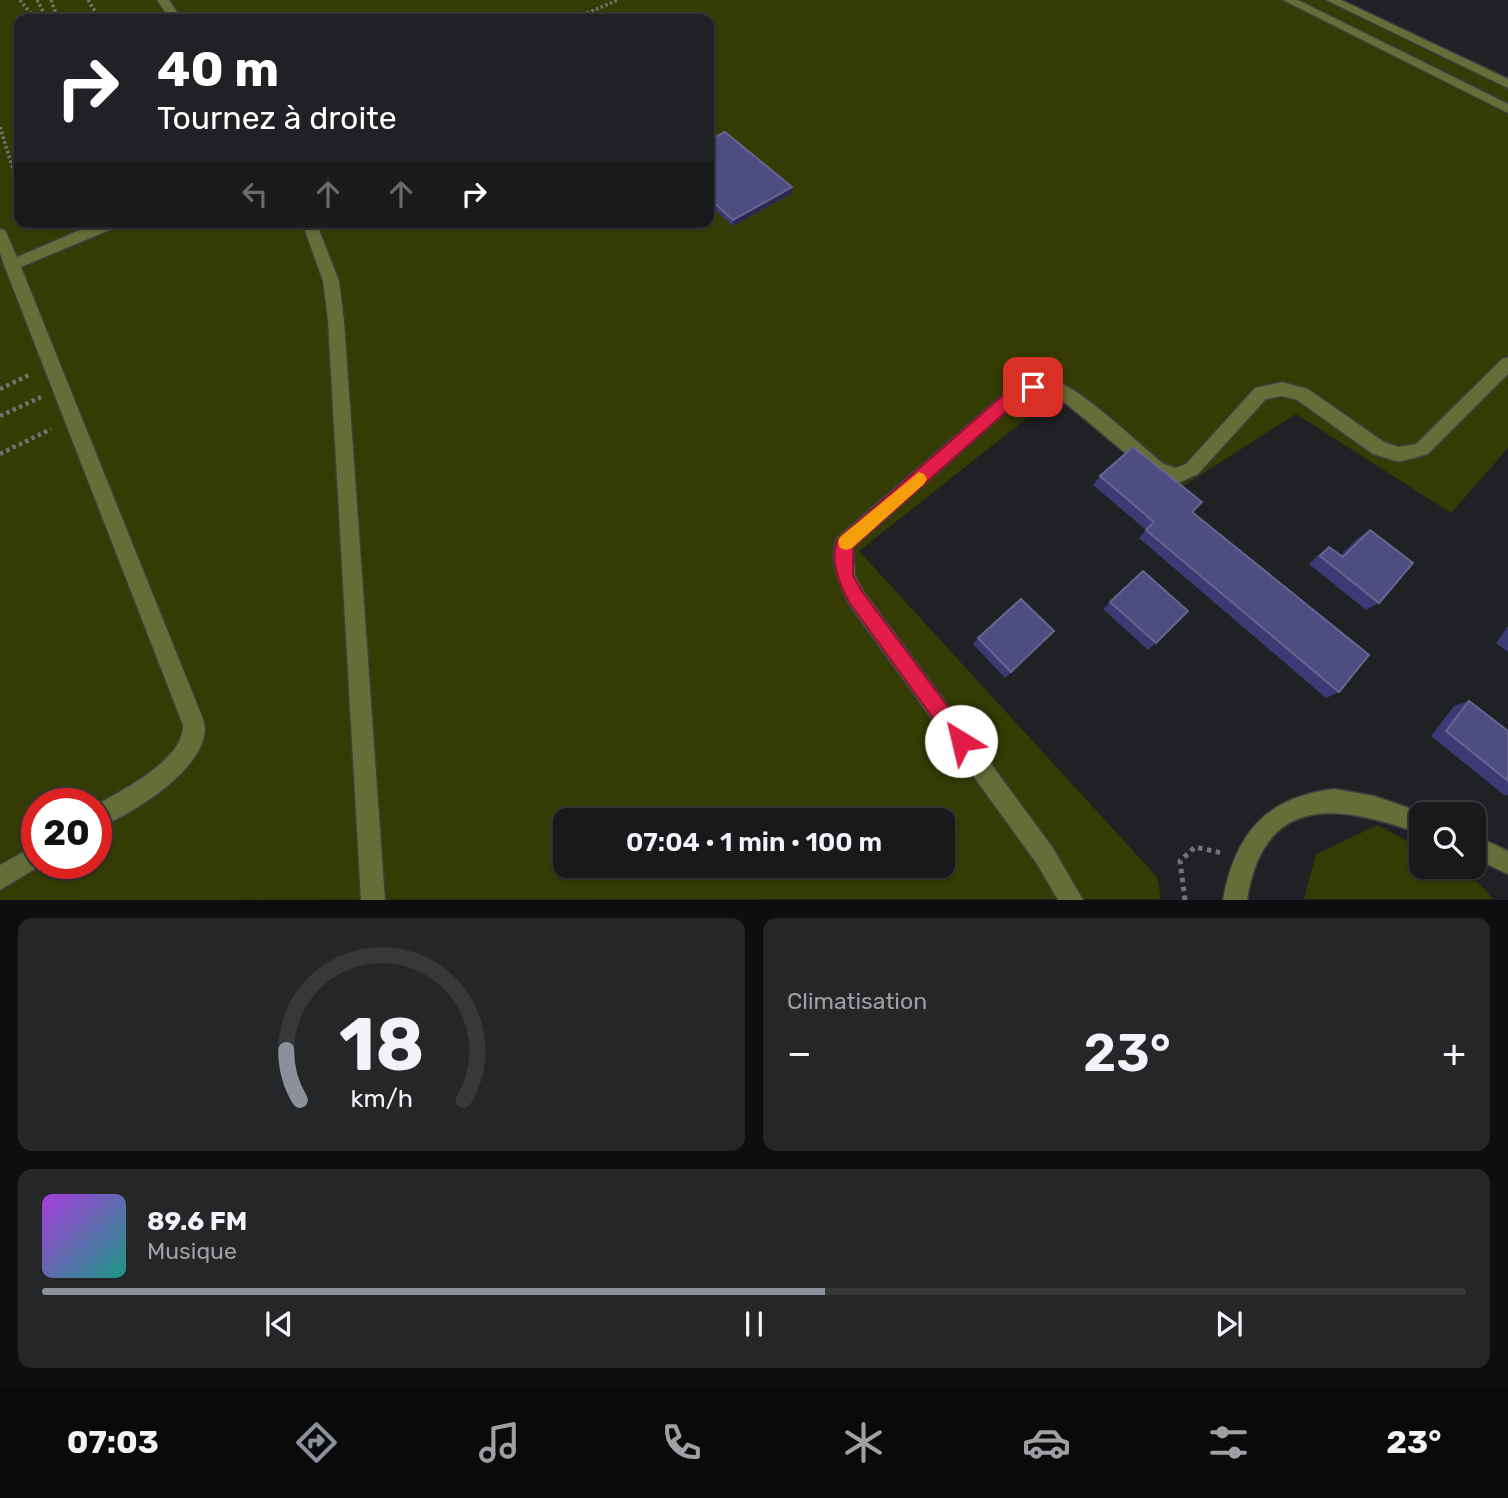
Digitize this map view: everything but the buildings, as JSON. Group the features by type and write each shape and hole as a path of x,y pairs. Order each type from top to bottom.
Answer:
{"street":[{"path":"1289,0 1508,109"},
{"path":"1332,0 1508,84"},
{"path":"12,265 100,228"},
{"path":"311,228 331,281 336,321 373,900"},
{"path":"0,234 189,709 194,731 187,750 160,778 112,808"},
{"path":"1072,900 1045,856 855,596 845,576 844,544 1020,390 1051,387 1069,396 1158,470 1176,476 1192,469 1261,393 1273,387 1307,396 1375,446 1397,454 1420,450 1508,364"},
{"path":"1235,900 1243,858 1257,835 1280,817 1317,800 1358,803 1409,819"},
{"path":"1486,852 1508,863"},
{"path":"0,878 21,865"}],"path":[{"path":"20,0 31,14"},
{"path":"585,14 618,0"},
{"path":"0,127 14,173"},
{"path":"0,389 51,365"},
{"path":"0,416 61,387"},
{"path":"0,454 74,418"},
{"path":"1185,900 1180,860 1195,847 1243,858"}],"green space":[{"path":"0,0 1323,0 1508,89 1508,448 1451,513 1296,414 1172,493 1055,396 859,551 1157,877 1161,899 0,900"},
{"path":"1378,825 1409,842 1409,879 1474,879 1493,899 1304,899 1316,854"}],"slow traffic":[{"path":"846,542 919,479"}],"route":[{"path":"961,741 855,596 845,576 844,544 1020,390 1033,387"}]}
